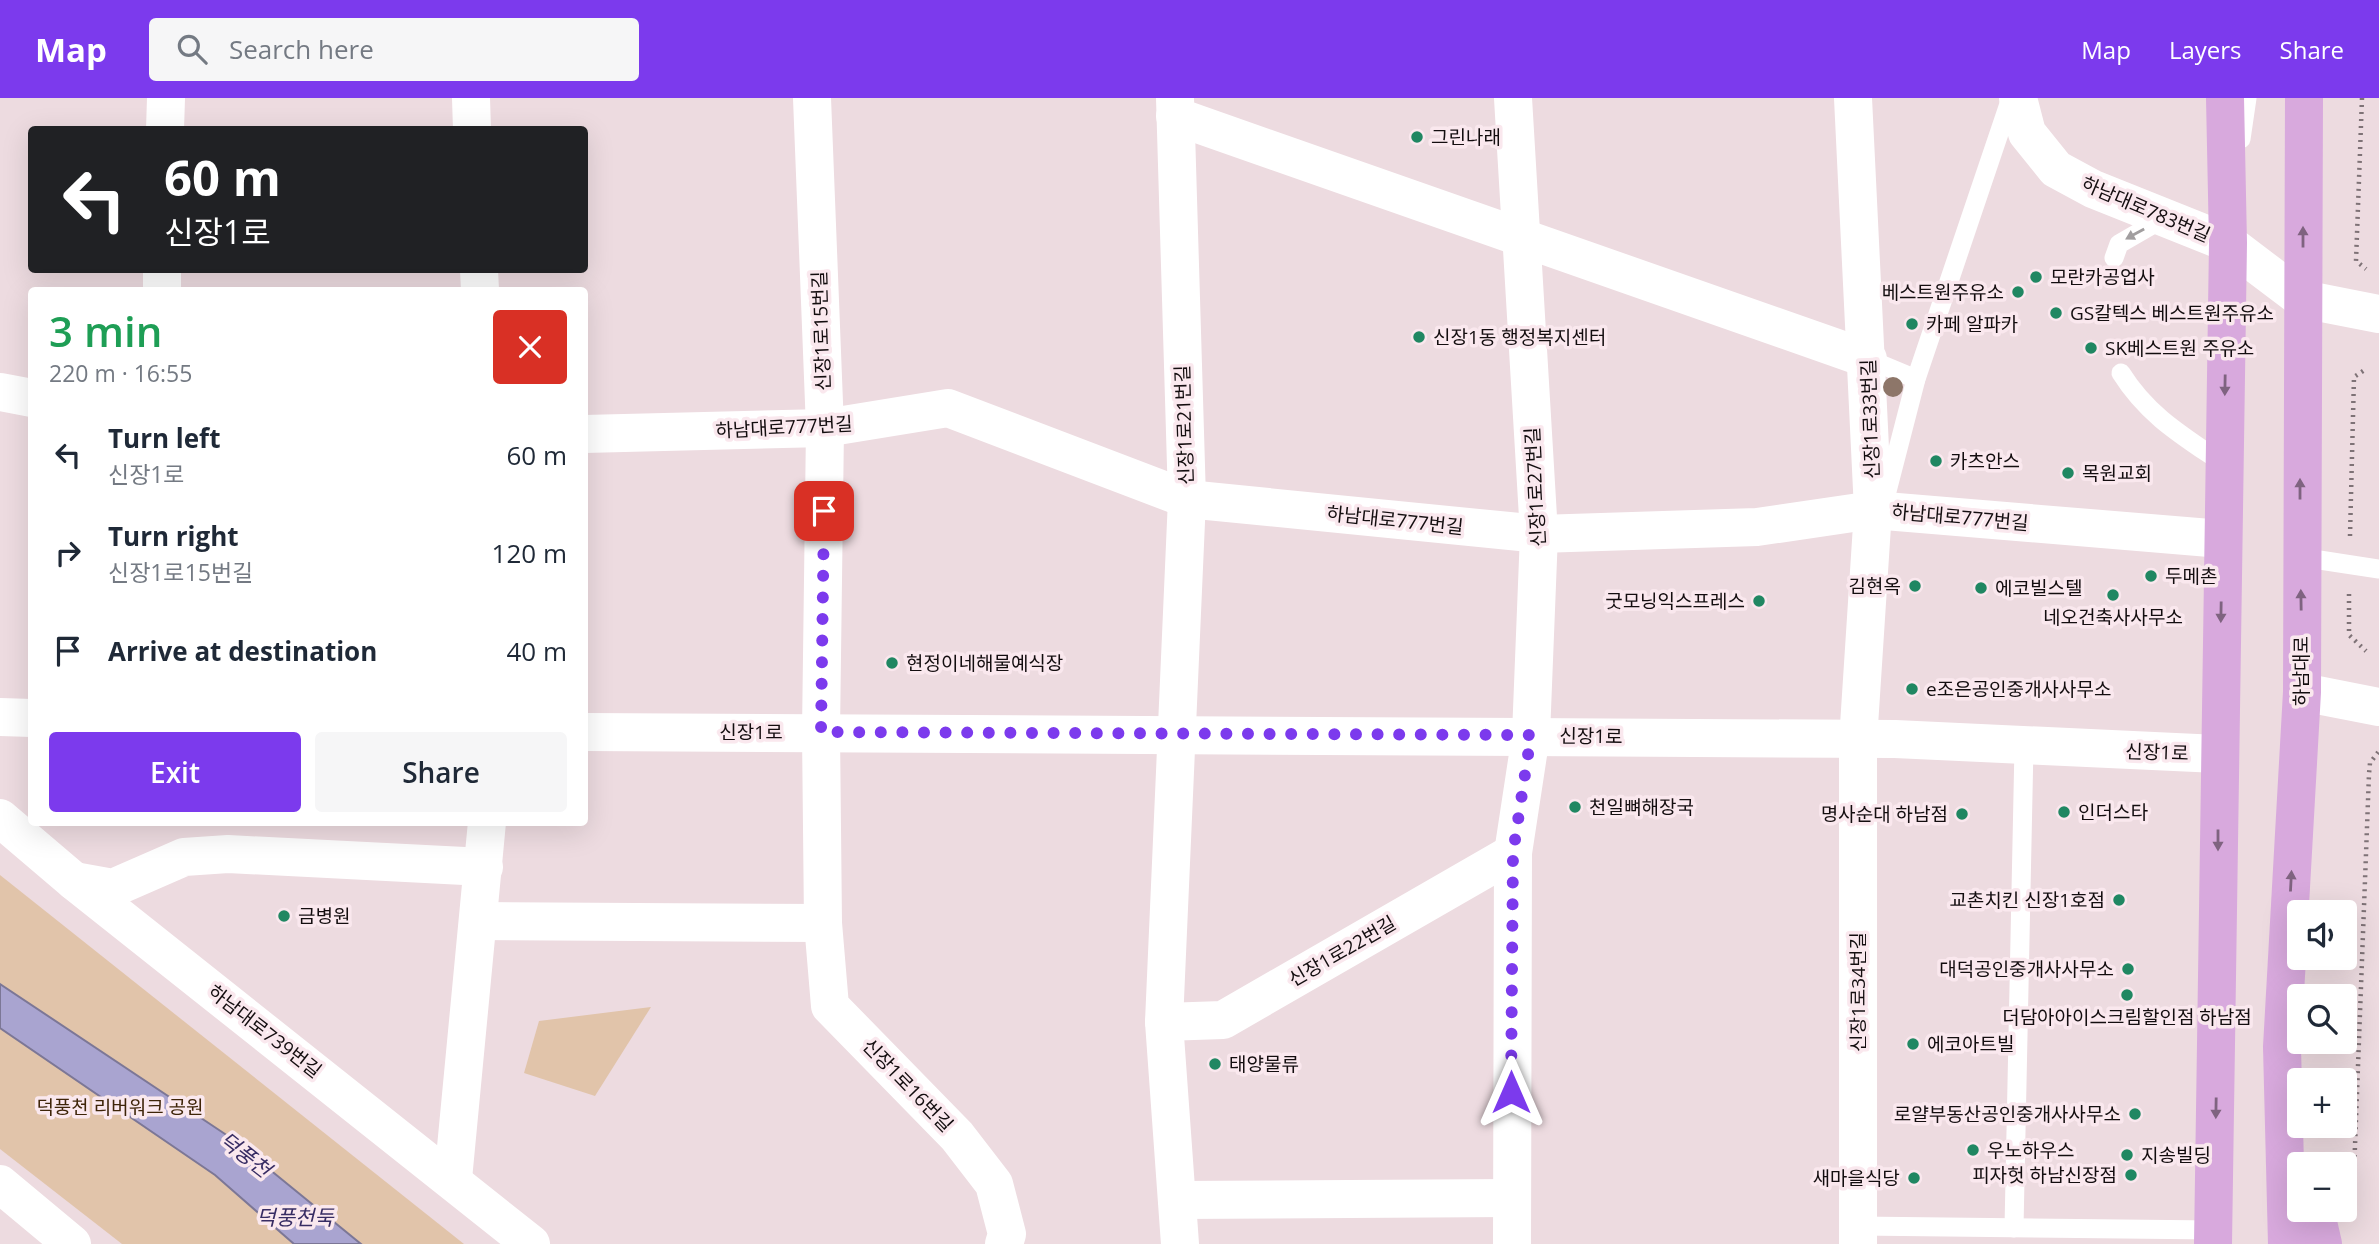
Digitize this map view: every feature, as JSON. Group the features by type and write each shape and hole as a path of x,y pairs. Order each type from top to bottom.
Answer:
{"main road":[{"path":"2214,1237 2218,754 2228,243 2225,98"},
{"name":"하남대로","path":"2287,1244 2282,1047 2302,691 2300,557 2304,98"},
{"path":"2282,1047 2304,1152"},
{"path":"2318,1222 2323,1244"}],"street":[{"path":"165,126 166,98"},
{"path":"471,98 472,126"},
{"name":"신장1로15번길","path":"812,98 825,428 821,732"},
{"name":"신장1로27번길","path":"1512,1244 1510,1198 1513,853 1531,735 1539,534 1514,98"},
{"name":"신장1로33번길","path":"1853,98 1877,510 1858,741"},
{"name":"하남대로783번길","path":"2018,98 2027,133 2056,169 2094,189 2228,243 2302,299"},
{"name":"신장1로21번길","path":"1178,734 1187,499 1175,107 1521,239"},
{"path":"1521,239 1868,359"},
{"path":"2302,299 2379,314"},
{"path":"0,392 28,397"},
{"name":"하남대로777번길","path":"588,434 825,428 948,408 1187,499 1539,534 1757,527 1877,510 2222,539"},
{"path":"2302,691 2379,707"},
{"path":"0,717 28,718"},
{"name":"신장1로","path":"588,732 1531,735 1858,741 1895,739 2218,754"},
{"name":"신장1로16번길","path":"821,732 823,923 830,1006 957,1136 994,1184 1007,1234 1004,1244"},
{"path":"1178,734 1164,1022 1180,1244"},
{"name":"신장1로34번길","path":"1858,741 1858,1235"},
{"name":"하남대로739번길","path":"0,818 74,881 531,1244"},
{"path":"453,1180 487,826"},
{"path":"74,881 113,888 184,857 228,853 484,867"},
{"name":"신장1로22번길","path":"1164,1022 1223,1020 1513,853"},
{"path":"479,921 823,923"},
{"path":"0,1184 61,1241"},
{"path":"1177,1200 1510,1198"}],"lane":[{"path":"1877,510 1916,379 2011,98"},
{"path":"2228,243 2247,98"},
{"path":"2114,258 2119,244 2165,218"},
{"path":"1868,359 1916,379"},
{"path":"2121,373 2138,400 2172,429 2224,464"},
{"path":"2300,557 2379,569"},
{"path":"2014,1228 2024,746"},
{"path":"1858,1235 2014,1228 2214,1237"}],"path":[{"path":"2361,98 2356,261 2366,269"},
{"path":"2366,369 2354,377 2347,628 2354,642 2366,651"},
{"path":"2355,1152 2369,774 2370,763 2379,751"}],"green space":[{"name":"덕풍천 리버워크 공원","path":"0,875 464,1244 122,1244 0,1149"},
{"path":"651,1007 595,1096 524,1073 539,1021"}],"water":[{"name":"덕풍천둑","path":"0,984 231,1138 361,1244 294,1244 215,1175 0,1028"}],"place":[{"name":"그린나래","path":"1417,137"},
{"name":"모란카공업사","path":"2036,277"},
{"name":"베스트원주유소","path":"2018,292"},
{"name":"GS칼텍스 베스트원주유소","path":"2056,313"},
{"name":"카페 알파카","path":"1912,324"},
{"name":"신장1동 행정복지센터","path":"1419,337"},
{"name":"SK베스트원 주유소","path":"2091,348"},
{"name":"카츠안스","path":"1936,461"},
{"name":"목원교회","path":"2068,473"},
{"name":"두메촌","path":"2151,576"},
{"name":"김현옥","path":"1915,586"},
{"name":"에코빌스텔","path":"1981,588"},
{"name":"네오건축사사무소","path":"2113,595"},
{"name":"굿모닝익스프레스","path":"1759,601"},
{"name":"현정이네해물예식장","path":"892,663"},
{"name":"e조은공인중개사사무소","path":"1912,689"},
{"name":"천일뼈해장국","path":"1575,807"},
{"name":"인더스타","path":"2064,812"},
{"name":"명사순대 하남점","path":"1962,814"},
{"name":"교촌치킨 신장1호점","path":"2119,900"},
{"name":"금병원","path":"284,916"},
{"name":"대덕공인중개사사무소","path":"2128,969"},
{"name":"더담아아이스크림할인점 하남점","path":"2127,995"},
{"name":"에코아트빌","path":"1913,1044"},
{"name":"태양물류","path":"1215,1064"},
{"name":"로얄부동산공인중개사사무소","path":"2135,1114"},
{"name":"우노하우스","path":"1973,1150"},
{"name":"지송빌딩","path":"2127,1155"},
{"name":"피자헛 하남신장점","path":"2131,1175"},
{"name":"새마을식당","path":"1914,1178"}],"route":[{"path":"824,511 821,732 1531,735 1513,853 1511,1092"}],"water label":[{"name":"덕풍천","path":"245,1155"}]}
